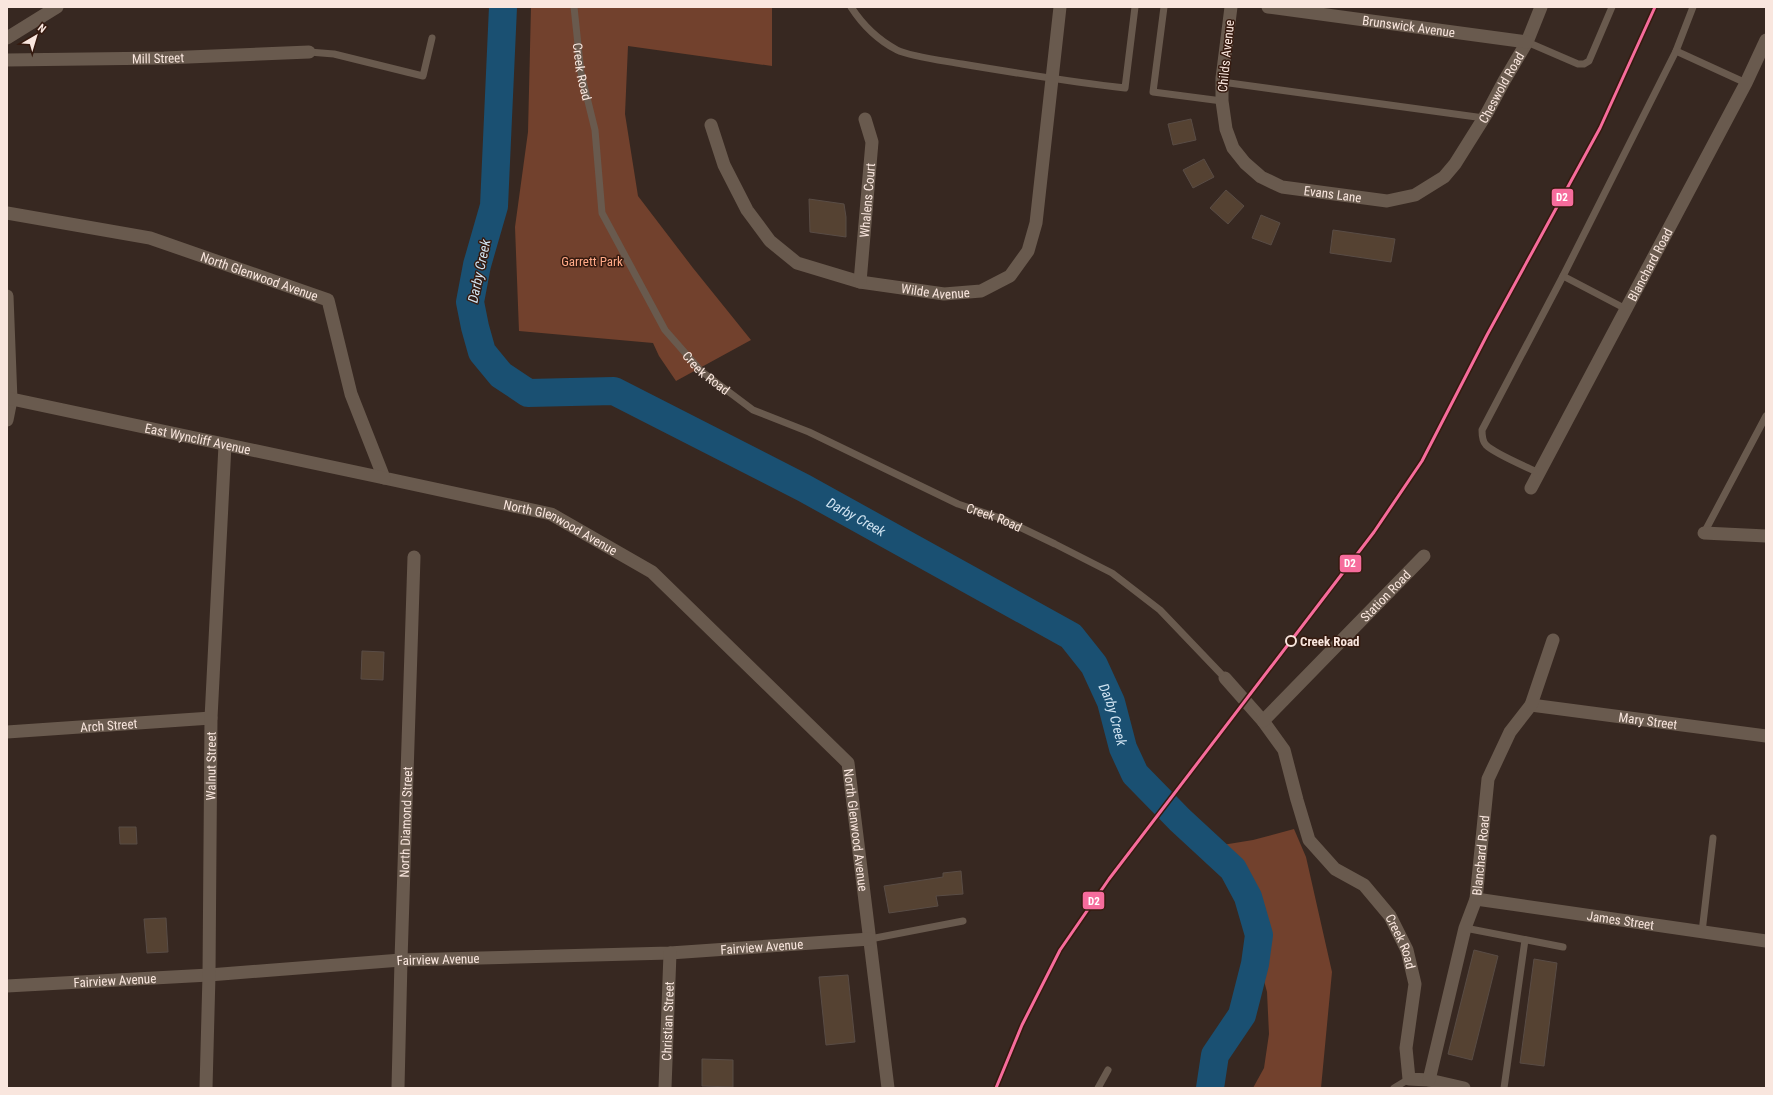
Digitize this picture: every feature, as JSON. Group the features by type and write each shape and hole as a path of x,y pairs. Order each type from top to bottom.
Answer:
{"street":[{"path":"7,38 57,7"},
{"name":"Wilde Avenue","path":"711,125 724,165 747,210 770,241 798,263 860,282 944,294 981,291 1010,276 1028,251 1036,223 1060,7"},
{"name":"Childs Avenue","path":"1226,129 1222,101 1222,82 1231,7"},
{"name":"Brunswick Avenue","path":"1268,7 1307,10 1527,42"},
{"name":"Cheswold Road","path":"1455,164 1484,118 1527,42 1541,7"},
{"name":"Blanchard Road","path":"1531,488 1746,83 1761,66 1766,40"},
{"name":"Mill Street","path":"7,60 164,58 309,52"},
{"name":"Whalens Court","path":"860,282 872,142 865,119"},
{"name":"Evans Lane","path":"1226,129 1234,148 1245,163 1261,177 1282,187 1387,201 1415,196 1444,178 1455,164"},
{"name":"North Glenwood Avenue","path":"7,213 150,238 328,300 351,394 384,478 551,514 652,572 848,763 888,1088"},
{"path":"7,296 9,399 7,420"},
{"name":"East Wyncliff Avenue","path":"9,399 384,478"},
{"name":"Walnut Street","path":"206,1088 209,975 211,718 225,445"},
{"path":"1704,533 1766,536"},
{"name":"Station Road","path":"1263,721 1424,556"},
{"name":"North Diamond Street","path":"398,1088 414,557"},
{"name":"Blanchard Road","path":"1429,1080 1465,928 1476,899 1488,779 1510,732 1531,706 1553,640"},
{"name":"Creek Road","path":"1225,678 1263,721 1284,750 1309,840 1335,869 1364,885 1390,916 1407,950 1415,984 1406,1048 1409,1079"},
{"name":"Mary Street","path":"1531,706 1766,736"},
{"name":"Arch Street","path":"7,732 211,718"},
{"name":"James Street","path":"1476,899 1766,941"},
{"name":"Fairview Avenue","path":"7,986 209,975 401,960 670,953 870,938"},
{"name":"Christian Street","path":"665,1088 670,953"},
{"path":"1409,1079 1429,1080 1464,1088"}],"lane":[{"name":"Creek Road","path":"574,7 581,73 595,130 602,213 665,330 701,371 753,410 809,432 958,504 1003,519 1112,573 1160,610 1225,678"},
{"path":"851,7 856,16 869,30 898,50 938,60 1052,79 1125,88 1135,7"},
{"path":"1164,7 1153,92 1222,101"},
{"path":"1527,42 1578,64 1584,64 1588,61 1612,7"},
{"path":"1539,473 1486,445 1482,437 1482,430 1563,276 1676,51 1693,7"},
{"path":"309,52 334,54 422,76 432,38"},
{"path":"1676,51 1746,83"},
{"path":"1222,82 1484,118"},
{"path":"1563,276 1626,309"},
{"path":"1704,533 1766,416"},
{"path":"1702,932 1713,838"},
{"path":"870,938 963,921"},
{"path":"1465,928 1563,948"},
{"path":"1504,1088 1525,940"},
{"path":"1098,1088 1108,1070"},
{"path":"1394,1088 1409,1079"}],"green space":[{"name":"Garrett Park","path":"531,7 772,7 772,66 628,46 625,114 638,196 751,340 676,381 659,356 653,343 519,331 515,227 528,132"},
{"path":"1294,829 1306,857 1332,972 1321,1088 1253,1088 1264,1068 1269,1034 1267,992 1247,916 1227,885 1210,847 1253,840"}],"building":[{"path":"1191,119 1196,140 1173,145 1168,124"},
{"path":"1204,159 1214,177 1193,188 1183,170"},
{"path":"1226,190 1244,206 1228,224 1210,208"},
{"path":"809,199 844,204 846,217 846,237 810,232"},
{"path":"1261,215 1280,223 1271,245 1252,238"},
{"path":"1333,230 1395,239 1391,262 1330,253"},
{"path":"362,651 384,652 383,680 361,679"},
{"path":"119,827 136,827 137,844 120,844"},
{"path":"961,871 963,894 936,896 938,906 889,913 884,886 943,877 943,873"},
{"path":"166,918 168,952 147,953 144,919"},
{"path":"1474,950 1498,956 1472,1060 1448,1054"},
{"path":"1534,959 1557,963 1544,1066 1520,1063"},
{"path":"848,975 855,1042 826,1045 819,977"},
{"path":"702,1059 733,1060 733,1087 702,1086"}],"waterway":[{"name":"Darby Creek","path":"503,7 494,206 477,265 470,302 482,352 501,375 528,393 614,391 804,488 1071,636 1094,665 1111,702 1123,748 1135,774 1180,820 1233,869 1248,897 1259,935 1255,964 1242,1015 1215,1055 1210,1088"}],"transit line":[{"name":"D2","path":"996,1088 1022,1025 1060,950 1109,879 1374,532 1422,461 1487,335 1600,128 1655,7"}],"place":[{"name":"Creek Road","path":"1291,641"}]}
